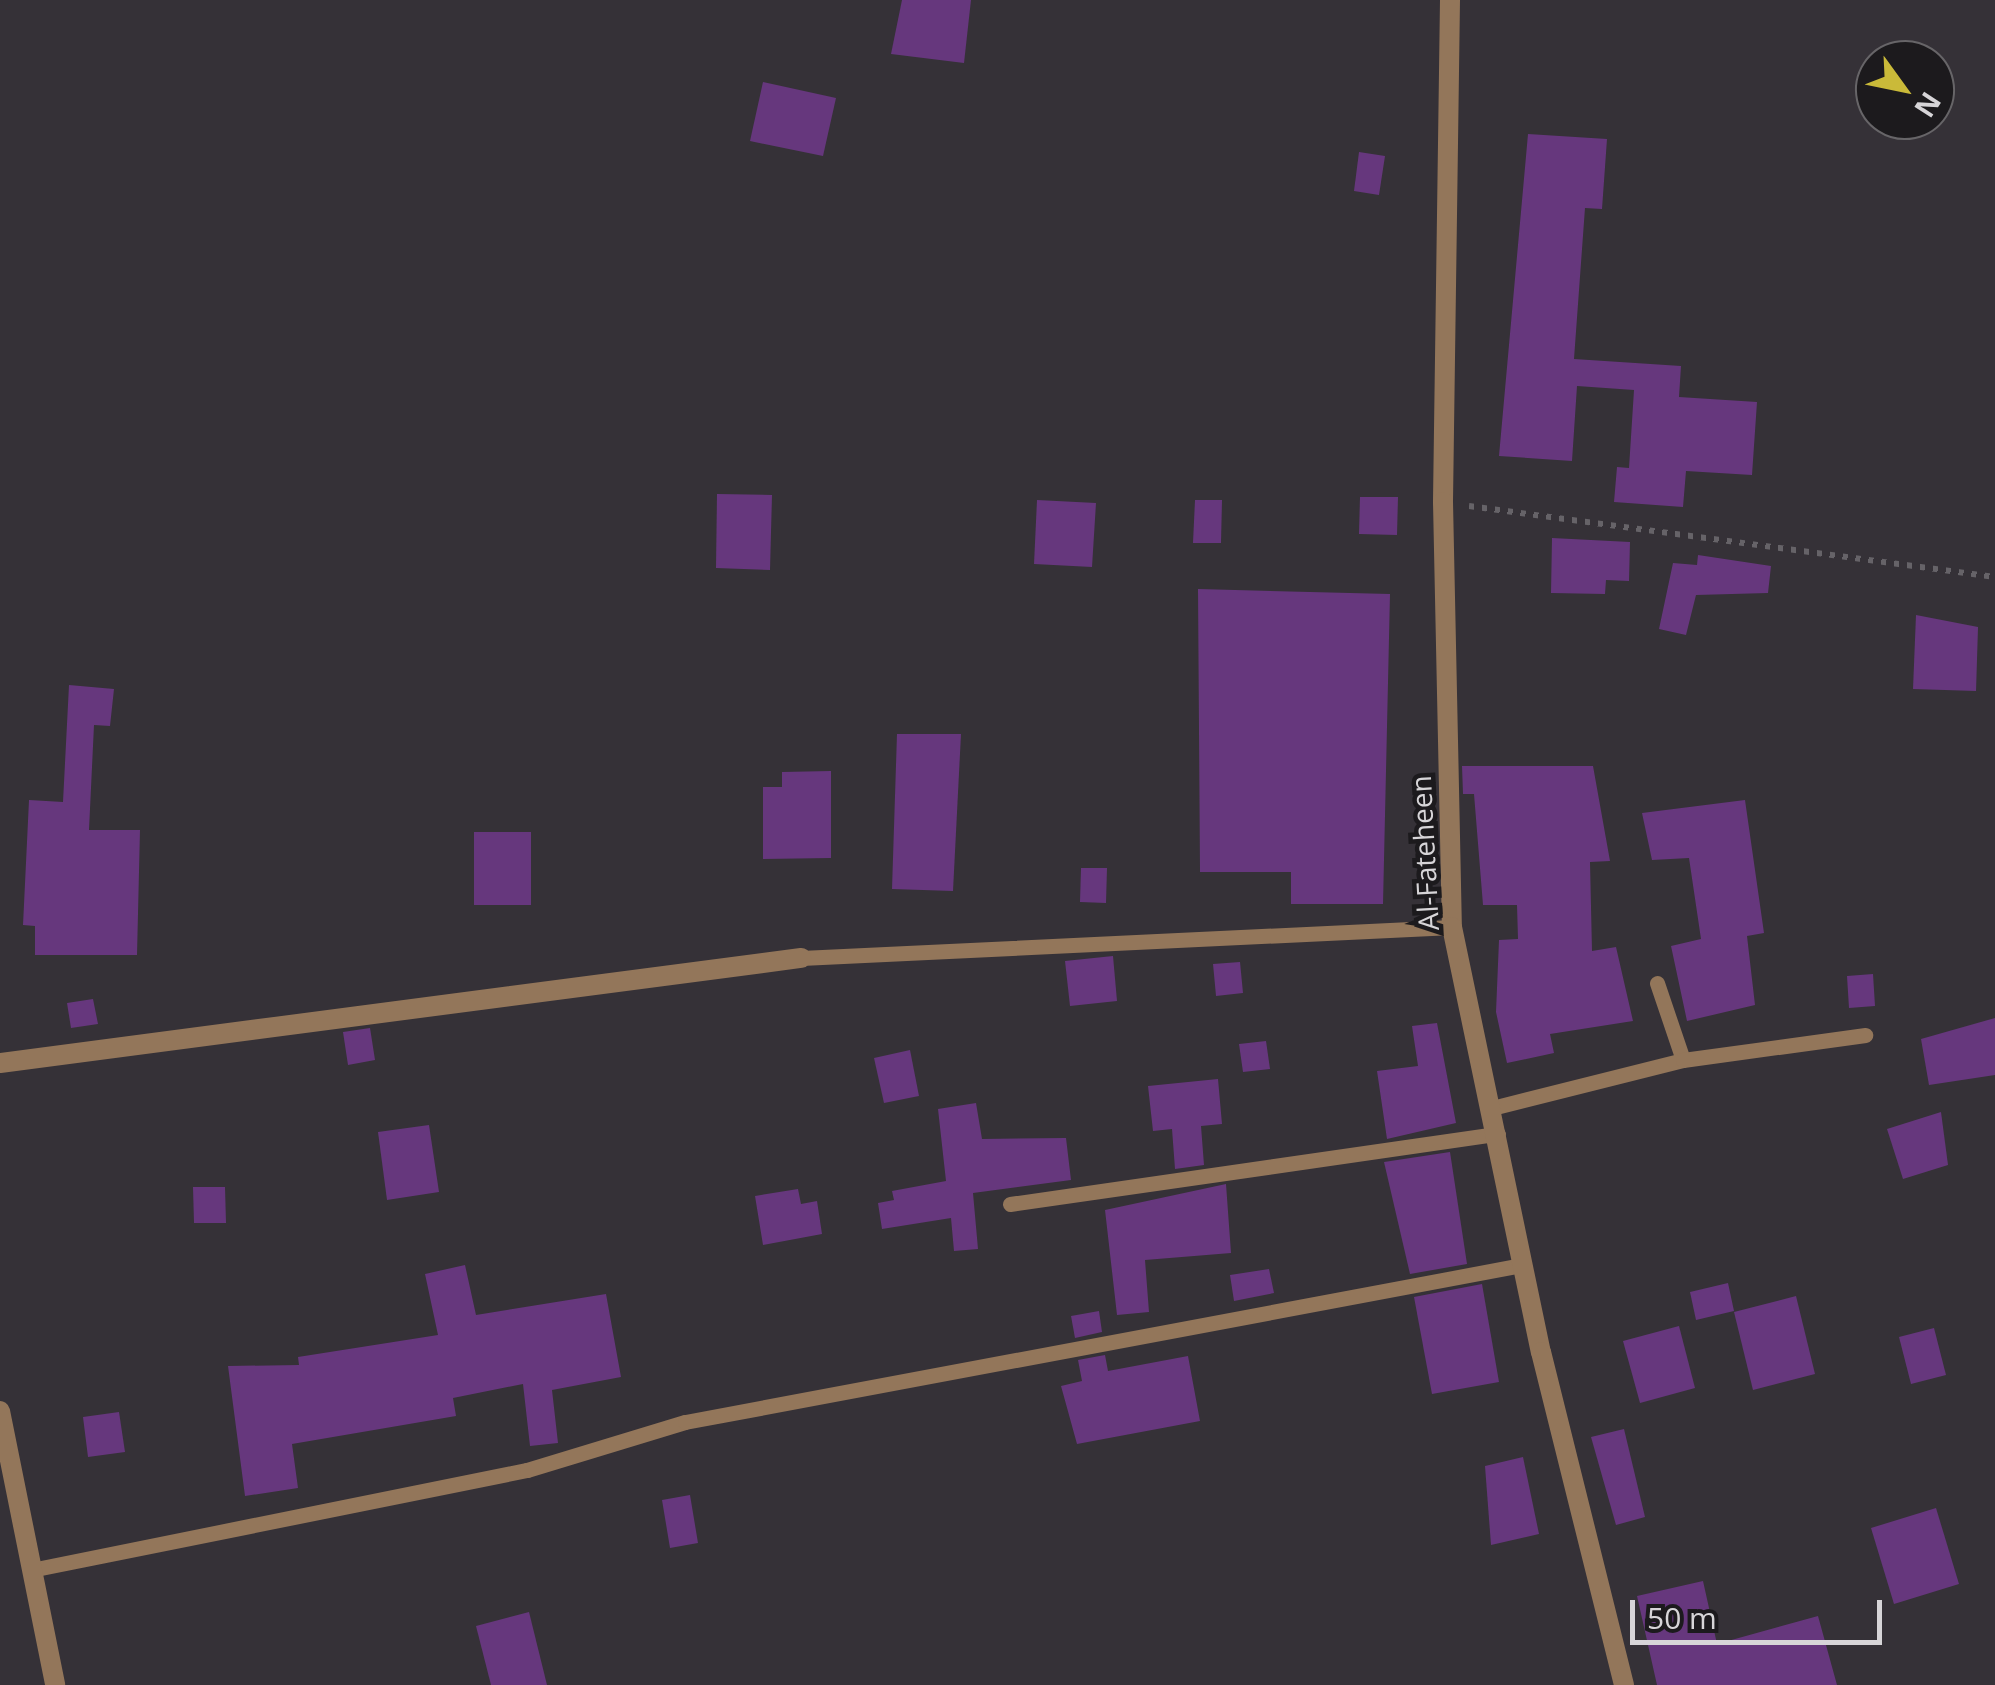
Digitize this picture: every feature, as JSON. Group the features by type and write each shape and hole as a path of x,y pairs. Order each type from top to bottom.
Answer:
{"street":[{"name":"Al-Fateheen","path":"1450,0 1443,502 1452,927 1498,1134 1522,1265 1624,1685"},
{"path":"0,1064 801,958"},
{"path":"0,1411 36,1569 55,1685"}],"lane":[{"path":"801,958 1452,927"},
{"path":"1657,983 1683,1060"},
{"path":"1492,1108 1683,1060 1865,1035"},
{"path":"1010,1204 1498,1134"},
{"path":"36,1569 527,1470 685,1422 1522,1265"}],"path":[{"path":"1443,502 1995,577"}],"building":[{"path":"902,0 971,0 964,63 891,54"},
{"path":"763,82 836,98 823,156 750,141"},
{"path":"1528,134 1607,139 1602,209 1585,208 1574,359 1681,366 1679,397 1757,402 1752,475 1686,471 1683,507 1614,502 1617,467 1629,468 1634,390 1577,386 1572,461 1499,456"},
{"path":"1359,152 1385,156 1379,195 1354,191"},
{"path":"717,494 772,495 770,570 716,568"},
{"path":"1360,497 1398,497 1397,535 1359,534"},
{"path":"1037,500 1096,503 1092,567 1034,564"},
{"path":"1195,500 1222,500 1221,543 1193,543"},
{"path":"1552,538 1630,542 1629,581 1606,580 1605,594 1551,593"},
{"path":"1698,555 1771,566 1768,593 1696,595 1686,635 1659,629 1673,563 1697,565"},
{"path":"1198,589 1390,594 1383,904 1291,904 1291,872 1200,872"},
{"path":"1916,615 1978,627 1976,691 1913,689"},
{"path":"69,685 114,689 110,726 94,725 89,830 140,830 137,955 35,955 35,926 23,925 29,800 63,802"},
{"path":"897,734 961,734 953,891 892,889"},
{"path":"1462,766 1593,766 1610,861 1590,862 1592,951 1616,947 1633,1021 1550,1034 1554,1053 1507,1063 1496,1012 1499,940 1518,939 1517,905 1483,905 1474,794 1463,794"},
{"path":"831,771 831,858 763,859 763,787 782,787 782,772"},
{"path":"1745,800 1764,933 1747,936 1755,1005 1687,1021 1671,946 1701,939 1689,858 1652,860 1642,813"},
{"path":"474,832 531,832 531,905 474,905"},
{"path":"1081,868 1107,868 1106,903 1080,902"},
{"path":"1113,956 1117,1001 1070,1006 1065,961"},
{"path":"1240,962 1243,993 1216,996 1213,964"},
{"path":"1873,974 1875,1006 1849,1008 1847,976"},
{"path":"93,999 98,1024 71,1028 67,1003"},
{"path":"1995,1018 1995,1075 1929,1085 1921,1039"},
{"path":"1437,1023 1456,1123 1387,1139 1377,1071 1418,1066 1412,1026"},
{"path":"370,1028 375,1060 348,1065 343,1032"},
{"path":"1266,1041 1270,1069 1243,1072 1239,1044"},
{"path":"910,1050 919,1096 884,1103 874,1058"},
{"path":"1218,1079 1222,1124 1201,1126 1204,1165 1175,1169 1172,1129 1153,1131 1148,1086"},
{"path":"976,1103 982,1139 1066,1138 1071,1180 973,1193 978,1249 954,1251 951,1218 882,1229 878,1203 894,1200 892,1191 946,1181 938,1109"},
{"path":"1941,1112 1948,1165 1903,1179 1887,1129"},
{"path":"429,1125 439,1192 387,1200 378,1132"},
{"path":"1450,1152 1467,1264 1410,1274 1384,1162"},
{"path":"1226,1184 1231,1253 1145,1260 1149,1312 1117,1315 1105,1210"},
{"path":"193,1187 225,1187 226,1223 194,1223"},
{"path":"798,1189 801,1204 817,1201 822,1234 763,1245 755,1196"},
{"path":"465,1265 476,1315 606,1294 621,1377 552,1390 558,1443 530,1446 523,1384 453,1398 456,1416 292,1444 298,1488 245,1496 228,1366 299,1365 298,1357 438,1335 425,1274"},
{"path":"1269,1269 1274,1293 1234,1301 1230,1275"},
{"path":"1728,1283 1734,1311 1696,1320 1690,1292"},
{"path":"1482,1284 1499,1382 1432,1394 1414,1297"},
{"path":"1796,1296 1815,1374 1753,1390 1734,1312"},
{"path":"1099,1311 1102,1332 1075,1338 1071,1316"},
{"path":"1679,1326 1695,1388 1640,1403 1623,1341"},
{"path":"1934,1328 1946,1375 1911,1384 1899,1337"},
{"path":"1105,1355 1108,1371 1188,1356 1200,1421 1077,1444 1061,1386 1082,1381 1078,1360"},
{"path":"119,1412 125,1452 88,1457 83,1417"},
{"path":"1624,1429 1645,1517 1616,1525 1591,1437"},
{"path":"1523,1457 1539,1534 1491,1545 1485,1466"},
{"path":"690,1495 698,1543 670,1548 662,1500"},
{"path":"1936,1508 1959,1584 1894,1604 1871,1528"},
{"path":"1703,1581 1717,1644 1818,1616 1837,1685 1657,1685 1637,1596"},
{"path":"529,1612 547,1685 491,1685 476,1626"}]}
